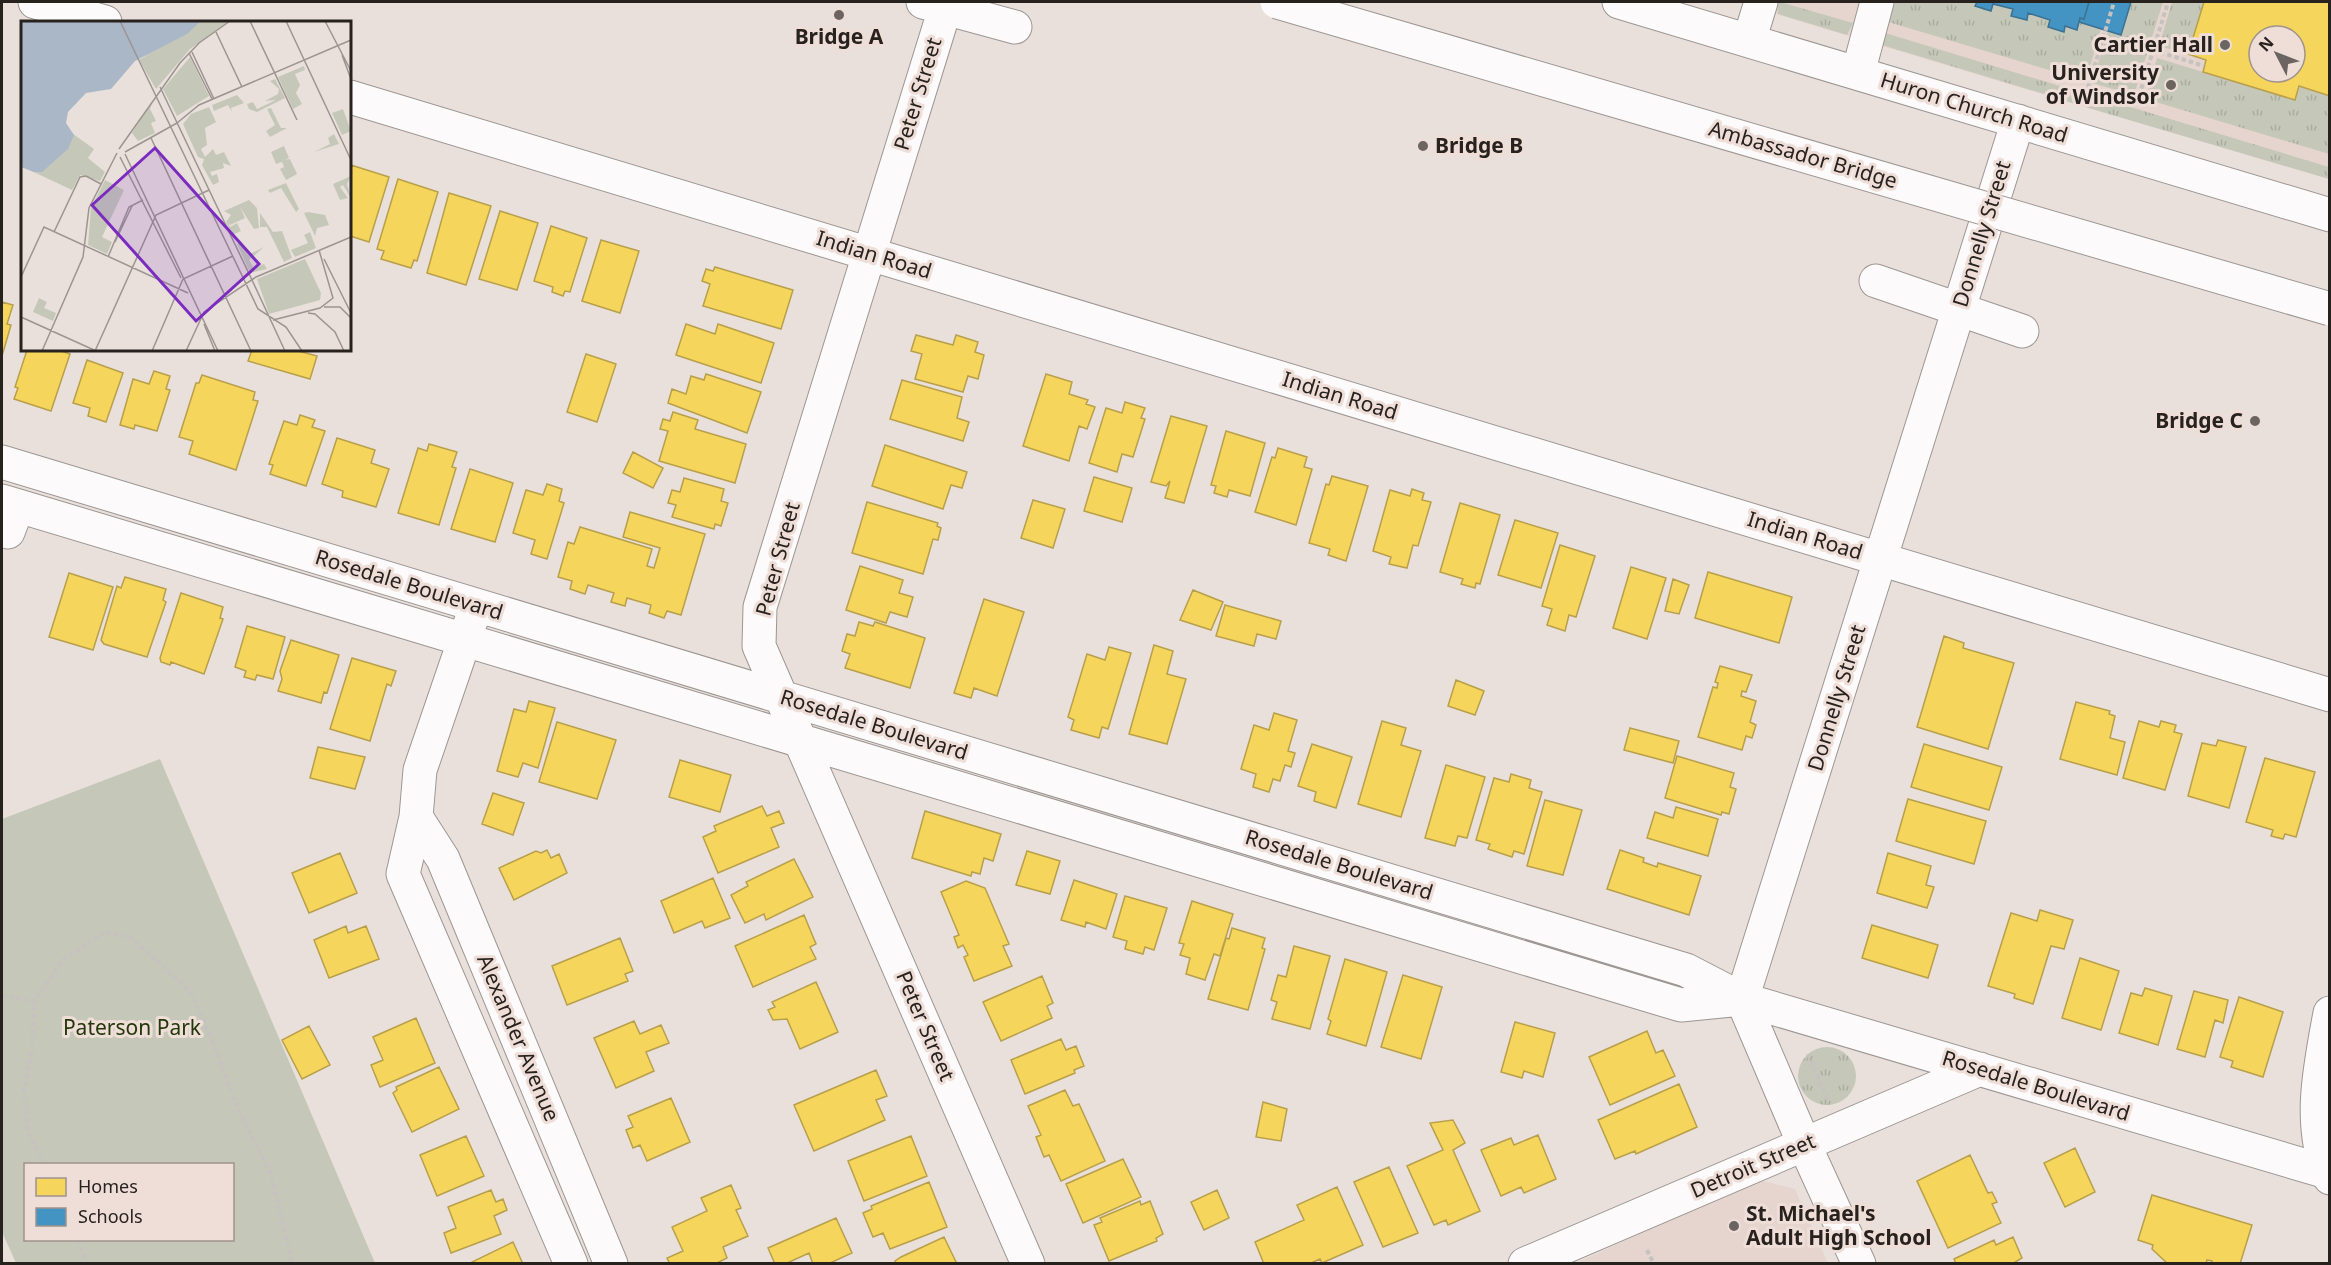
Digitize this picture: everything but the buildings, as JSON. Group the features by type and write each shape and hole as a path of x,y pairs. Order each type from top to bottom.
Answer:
{"main road":[{"path":"35,2 102,21"},
{"name":"Ambassador Bridge","path":"1276,2 2330,309"},
{"name":"Huron Church Road","path":"1618,2 2330,215"},
{"path":"1749,41 1761,2"},
{"path":"1857,73 1877,2"},
{"path":"938,4 1015,27"},
{"name":"Peter Street","path":"938,4 869,254 760,607 759,646 1028,1263"},
{"name":"Indian Road","path":"351,97 2330,695"},
{"name":"Donnelly Street","path":"1742,999 2018,121"},
{"path":"1876,281 2022,331"},
{"name":"Rosedale Boulevard","path":"2,462 1686,970 1742,999 2329,1174"},
{"name":"Rosedale Boulevard","path":"9,513 196,558 1681,1005 1742,999"},
{"path":"196,558 204,524"},
{"name":"Alexander Avenue","path":"477,606 420,770 416,817 403,874 571,1263"},
{"path":"1050,815 1058,781"},
{"name":"Alexander Avenue","path":"416,817 443,859 611,1263"},
{"path":"1252,876 1261,842"},
{"path":"1460,939 1469,905"},
{"path":"1742,999 1804,1144 1859,1263"},
{"path":"2329,1174 2318,1131 2317,1086 2330,1013"},
{"name":"Detroit Street","path":"1526,1263 1980,1069"}],"path":[{"path":"2088,88 2115,2"},
{"path":"2137,103 2168,2"},
{"path":"2153,50 2205,66"},
{"path":"44,1163 28,1131 24,1091 32,1050 34,1002 63,960 105,932 132,938 191,993 215,1047 237,1107 271,1174 292,1263"},
{"path":"2,995 34,1002"},
{"path":"1808,1053 1830,1105"},
{"path":"78,1241 87,1263"},
{"path":"1647,1250 1654,1263"}],"shaded area":[{"name":"University of Windsor","path":"1736,2 2329,2 2329,179 2065,101"},
{"name":"St. Michael's Adult High School","path":"1758,1180 1795,1189 1828,1263 1574,1264"}],"green space":[{"path":"1777,2 1853,23 1847,35 1778,14"},
{"path":"1892,2 1977,2 1975,6 1991,11 1993,4 2013,9 2012,16 2026,20 2028,13 2050,20 2048,27 2064,31 2065,26 2077,29 2079,22 2101,28 2086,81 1885,21"},
{"path":"2131,2 2163,2 2134,95 2092,83 2108,31 2121,34"},
{"path":"2172,2 2204,2 2188,54 2159,46"},
{"path":"1882,32 2063,87 2054,97 1882,45"},
{"path":"2157,58 2295,100 2300,86 2329,96 2329,154 2146,99"},
{"path":"2074,90 2329,167 2329,179 2065,101"},
{"name":"Paterson Park","path":"160,759 375,1263 16,1263 2,1232 2,819"},
{"path":"1821,1047 1833,1047 1843,1051 1852,1060 1856,1082 1848,1097 1833,1105 1821,1105 1811,1101 1802,1092 1798,1082 1798,1070 1802,1060 1811,1051"}],"place":[{"name":"Bridge A","path":"839,15"},
{"name":"Cartier Hall","path":"2225,45"},
{"name":"University of Windsor","path":"2171,85"},
{"name":"Bridge B","path":"1423,146"},
{"name":"Bridge C","path":"2255,421"},
{"name":"St. Michael's Adult High School","path":"1734,1226"}]}
